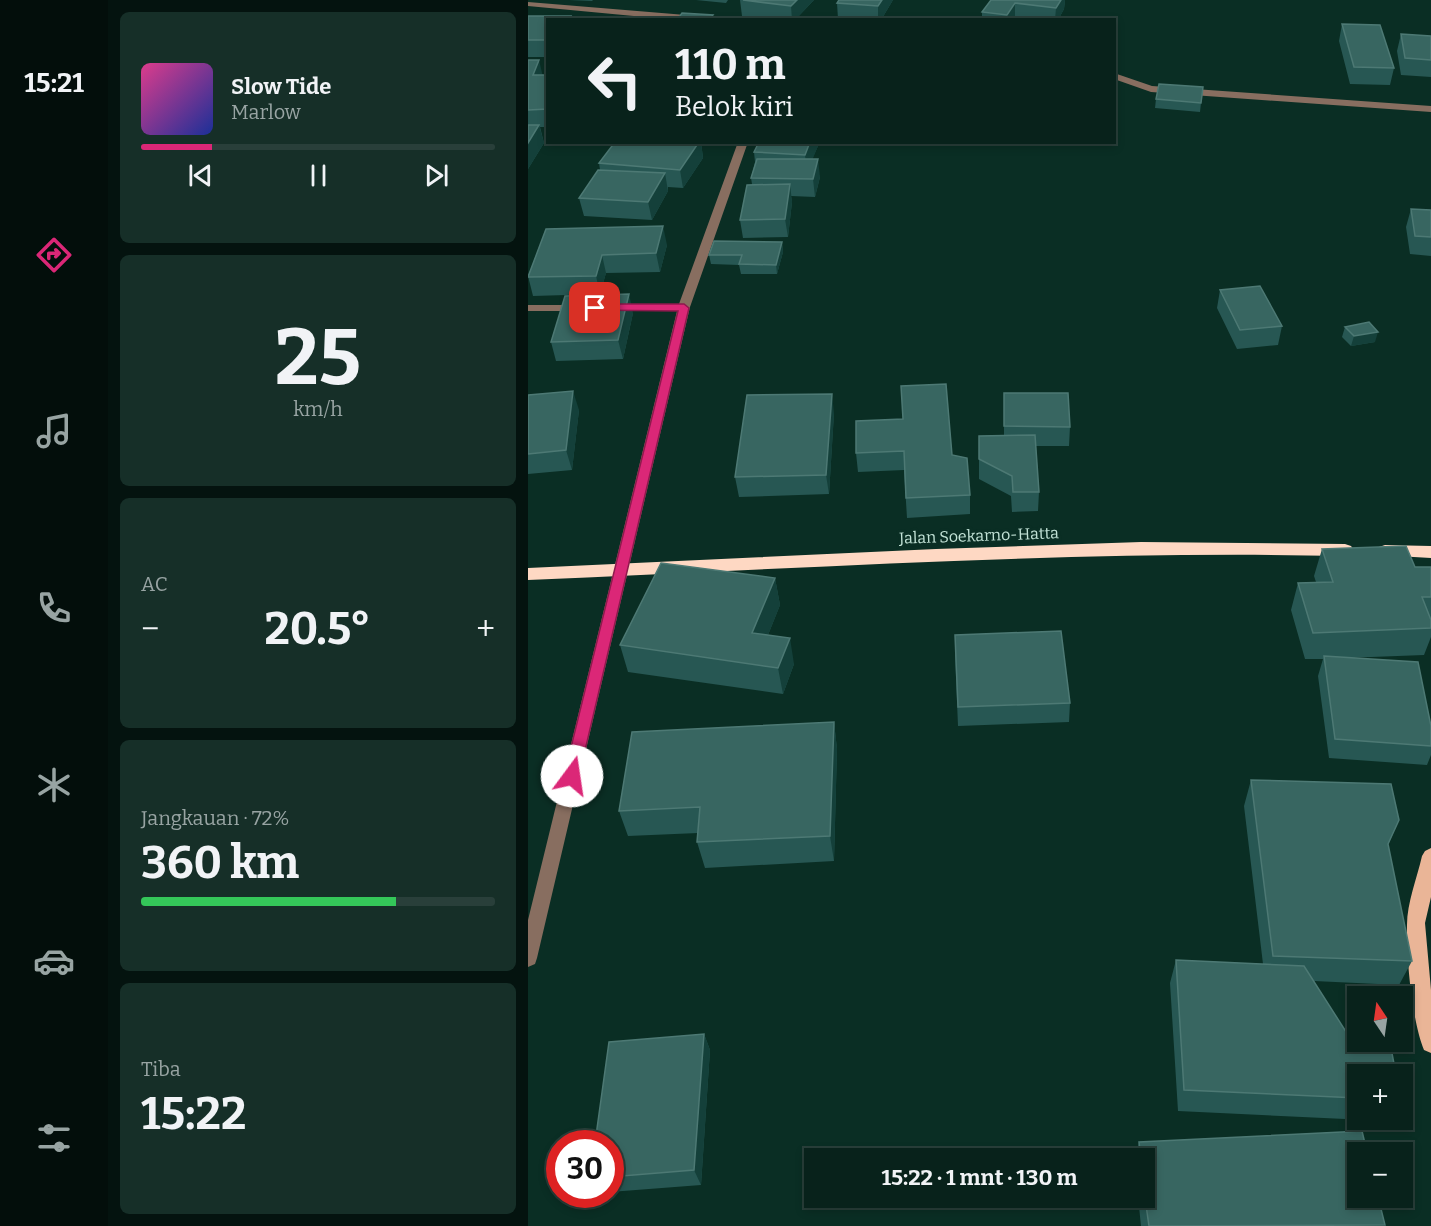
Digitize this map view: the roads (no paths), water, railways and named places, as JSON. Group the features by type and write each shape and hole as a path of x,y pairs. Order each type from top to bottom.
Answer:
{"highway":[{"name":"Jalan Soekarno-Hatta","path":"528,574 1048,551 1270,547 1431,552"}],"main road":[{"path":"1431,856 1416,923 1423,1011 1431,1043"}],"street":[{"path":"529,2 690,18"},
{"path":"1116,77 1151,89 1431,109"},
{"path":"528,958 684,308 742,144"},
{"path":"528,308 684,308"}]}
